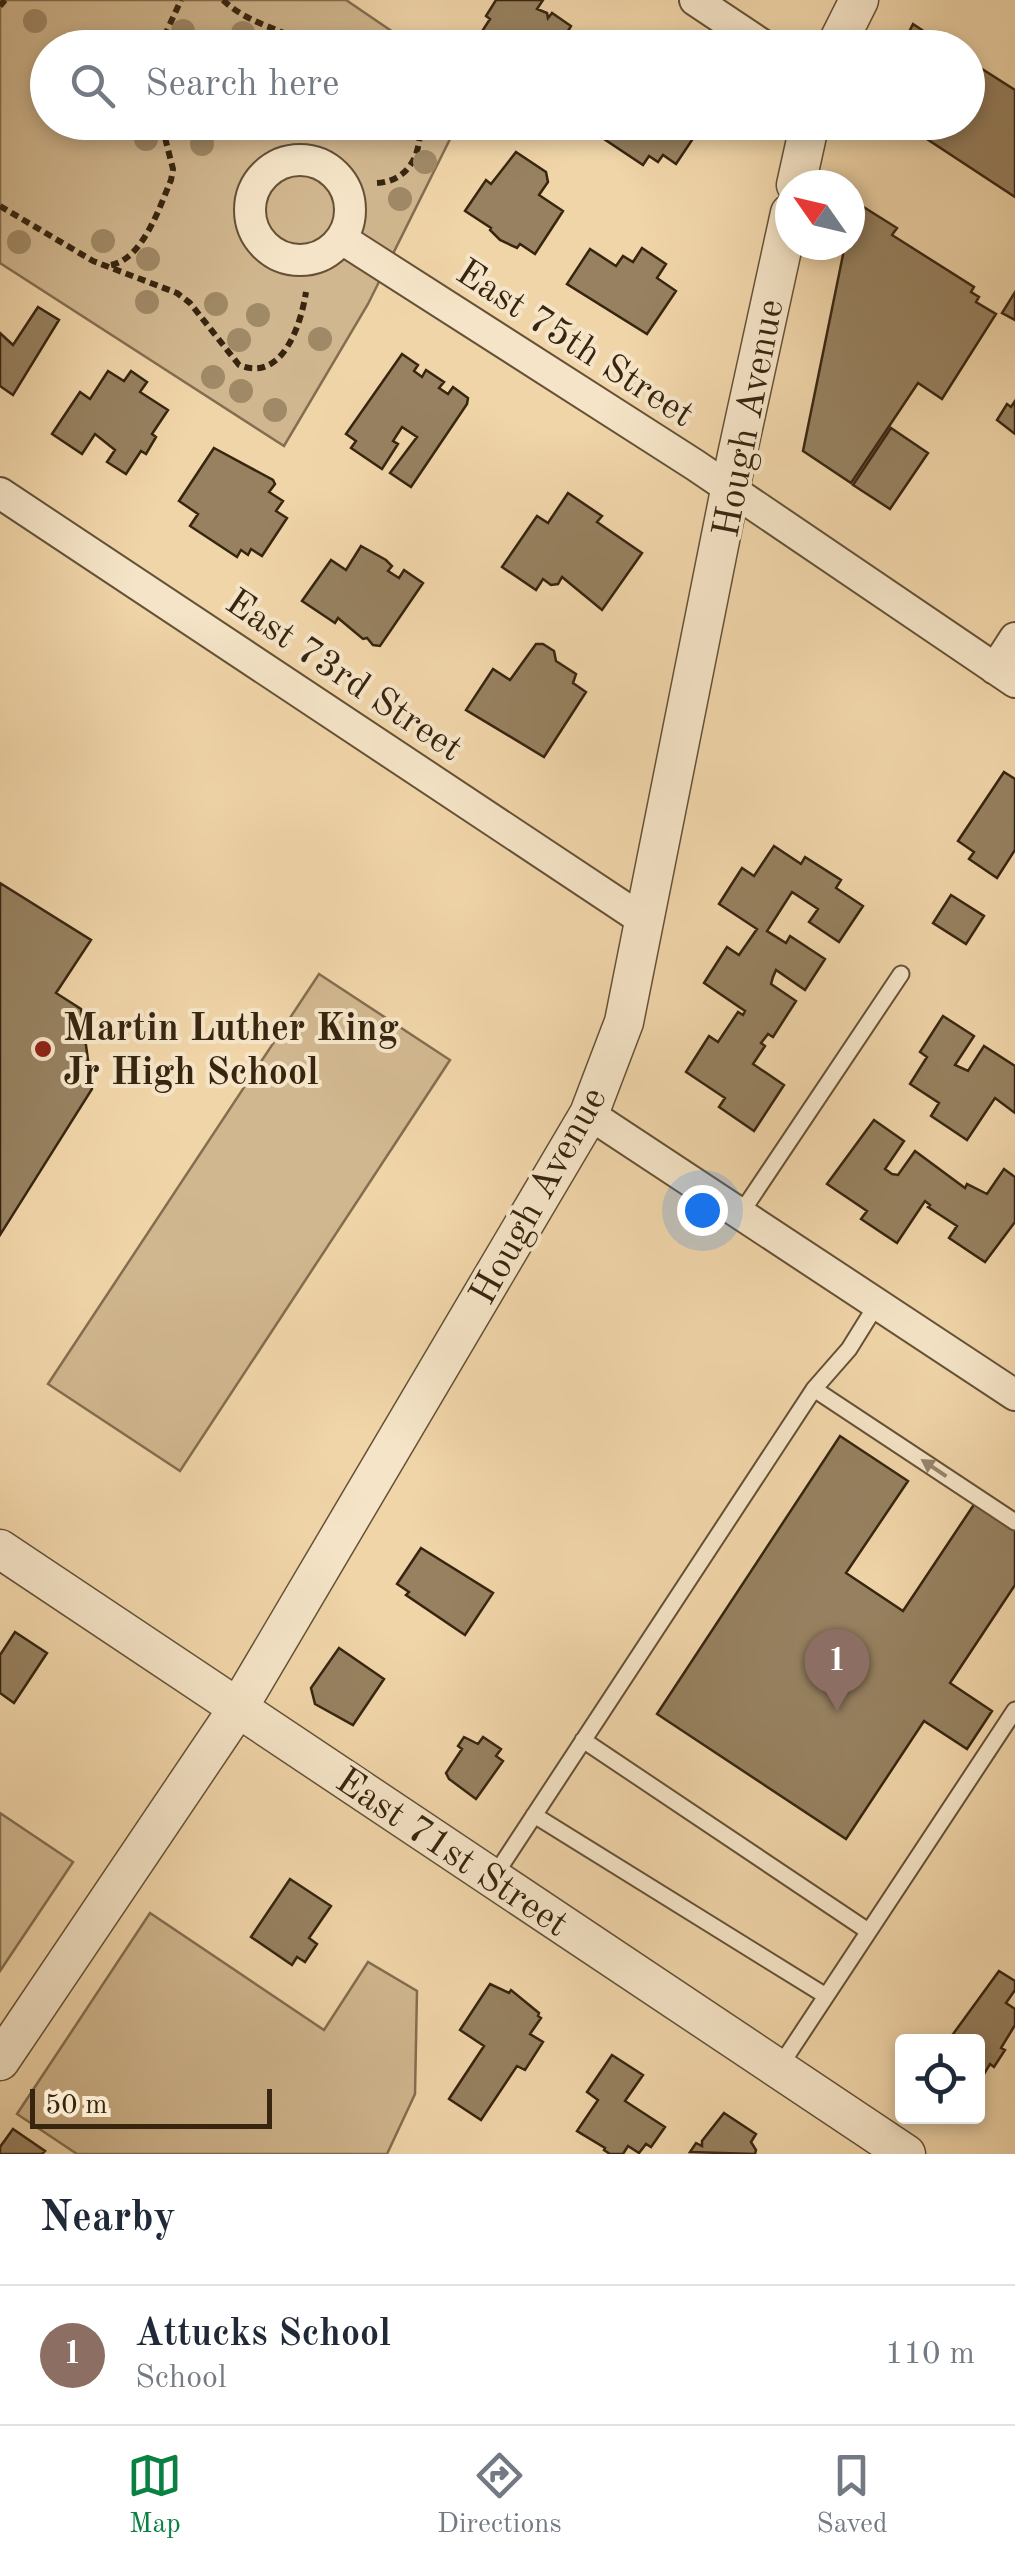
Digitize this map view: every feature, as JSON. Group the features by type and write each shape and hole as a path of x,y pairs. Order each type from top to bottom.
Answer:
{"street":[{"path":"695,0 740,30"},
{"path":"844,30 859,0"},
{"path":"799,170 806,140"},
{"name":"East 75th Street","path":"342,239 732,490 1005,675"},
{"name":"Hough Avenue","path":"0,2061 238,1708 590,1114 624,1022 780,260"},
{"name":"East 73rd Street","path":"0,493 646,922"},
{"path":"1005,675 1015,638"},
{"path":"590,1114 1015,1395"},
{"name":"East 71st Street","path":"0,1549 906,2154"}],"lane":[{"path":"741,1213 901,974"},
{"path":"493,1878 814,1389 849,1348 877,1304"},
{"path":"814,1389 1015,1522"},
{"path":"778,2068 1015,1710"},
{"path":"583,1740 868,1932"},
{"path":"534,1816 826,1996"}],"path":[{"path":"0,6 5,0"},
{"path":"167,30 181,0"},
{"path":"223,0 273,30"},
{"path":"105,266 118,264 134,250 171,180 173,170 166,140"},
{"path":"377,183 392,182 414,162 419,140"},
{"path":"0,206 76,253 177,293 239,365 250,370 284,353 296,333 306,292"}],"shaded area":[{"path":"0,0 346,0 390,30 30,30 30,140 450,140 368,304 284,446 0,263"},
{"path":"319,974 450,1060 180,1471 48,1384"},
{"path":"0,1813 73,1862 0,1971"},
{"path":"150,1913 324,2030 368,1962 417,1991 415,2094 387,2154 77,2154 17,2114"}],"building":[{"path":"496,0 543,0 537,9 547,13 548,18 552,13 571,26 569,30 483,30 490,19 486,16"},
{"path":"985,71 1015,90 1015,197 928,140 985,140"},
{"path":"606,140 692,140 676,164 663,155 658,162 649,156 643,165"},
{"path":"516,152 546,172 548,182 539,195 563,211 535,254 520,244 517,248 500,240 491,228 465,211 486,180 491,184"},
{"path":"865,208 897,228 892,235 974,287 971,292 979,297 976,302 996,314 942,399 918,383 851,483 803,451 842,260 865,260"},
{"path":"642,248 666,264 657,278 676,291 647,334 567,284 590,249 616,266 623,256 633,262"},
{"path":"1015,292 1015,320 1002,313"},
{"path":"38,307 59,320 13,395 0,386 0,333 13,345"},
{"path":"402,354 418,365 414,371 422,377 426,370 444,382 439,388 448,394 453,387 468,398 411,487 390,473 417,437 402,427 393,441 398,444 382,469 351,448 356,441 346,434"},
{"path":"108,371 124,381 131,371 147,382 140,392 168,410 152,434 156,437 146,454 141,451 126,474 107,462 115,450 95,434 82,454 52,434 80,392 90,399"},
{"path":"1015,401 1015,434 997,420 1007,404 1011,407"},
{"path":"891,428 928,453 890,509 853,485"},
{"path":"214,448 273,480 275,484 269,492 283,501 276,511 287,518 262,556 251,549 248,555 241,550 237,557 190,526 198,514 179,501"},
{"path":"568,493 602,516 597,522 642,553 602,610 562,577 558,584 551,585 543,579 536,590 502,567 537,516 548,523"},
{"path":"361,546 386,560 392,566 388,571 399,578 404,570 423,583 380,646 363,639 338,618 335,623 302,601 331,560 346,570"},
{"path":"536,644 554,651 556,661 576,674 573,683 586,692 544,757 466,710 493,669 510,680"},
{"path":"1004,772 1015,779 1015,850 997,878 969,859 974,852 958,841"},
{"path":"774,846 801,864 805,857 841,880 836,888 863,906 839,942 809,922 818,909 792,892 767,931 786,943 790,936 825,959 805,990 776,970 773,977 771,984 796,1001 773,1037 768,1034 761,1043 765,1046 753,1064 784,1085 754,1131 719,1107 725,1098 686,1072 709,1036 718,1042 738,1012 743,1015 745,1011 704,983 727,947 739,955 757,929 719,904 742,868 754,876"},
{"name":"Martin Luther King Jr High School","path":"0,883 91,940 56,993 81,1009 92,1089 0,1235"},
{"path":"951,895 984,916 966,944 933,923"},
{"path":"943,1016 974,1036 955,1065 968,1071 984,1046 1015,1066 1015,1113 995,1098 967,1140 931,1116 939,1103 910,1084 927,1057 920,1052"},
{"path":"874,1120 904,1141 885,1169 892,1174 898,1175 915,1151 965,1188 967,1184 987,1194 1004,1169 1015,1177 1015,1222 985,1262 949,1238 957,1226 925,1201 897,1243 861,1219 867,1211 827,1184"},
{"path":"840,1436 908,1481 846,1573 903,1611 975,1503 1015,1529 1015,1585 950,1683 992,1711 967,1749 924,1721 846,1839 657,1714"},
{"path":"421,1548 493,1593 465,1635 406,1595 409,1592 397,1584"},
{"path":"15,1632 47,1653 14,1703 0,1693 0,1655"},
{"path":"339,1648 384,1679 353,1725 315,1704 311,1688"},
{"path":"464,1737 478,1744 483,1737 501,1749 496,1756 503,1761 476,1799 446,1773 462,1749 458,1746"},
{"path":"290,1879 331,1906 309,1938 317,1944 305,1962 297,1957 292,1965 251,1937"},
{"path":"999,1971 1015,1981 1015,1990 1006,2003 1015,2009 1015,2025 994,2067 990,2064 985,2072 985,2034 953,2034"},
{"path":"490,1984 509,1993 511,1990 539,2013 541,2018 530,2034 543,2042 525,2070 517,2066 481,2120 449,2099 484,2046 460,2030"},
{"path":"612,2055 643,2075 625,2101 665,2127 651,2147 646,2144 639,2153 628,2146 623,2154 610,2154 577,2131 598,2100 587,2092"},
{"path":"724,2113 756,2134 751,2142 755,2154 690,2152 696,2143 702,2146"},
{"path":"13,2129 45,2151 0,2154 0,2147"}],"place":[{"name":"Martin Luther King Jr High School","path":"43,1049"},
{"name":"Attucks School","path":"837,1711"}]}
